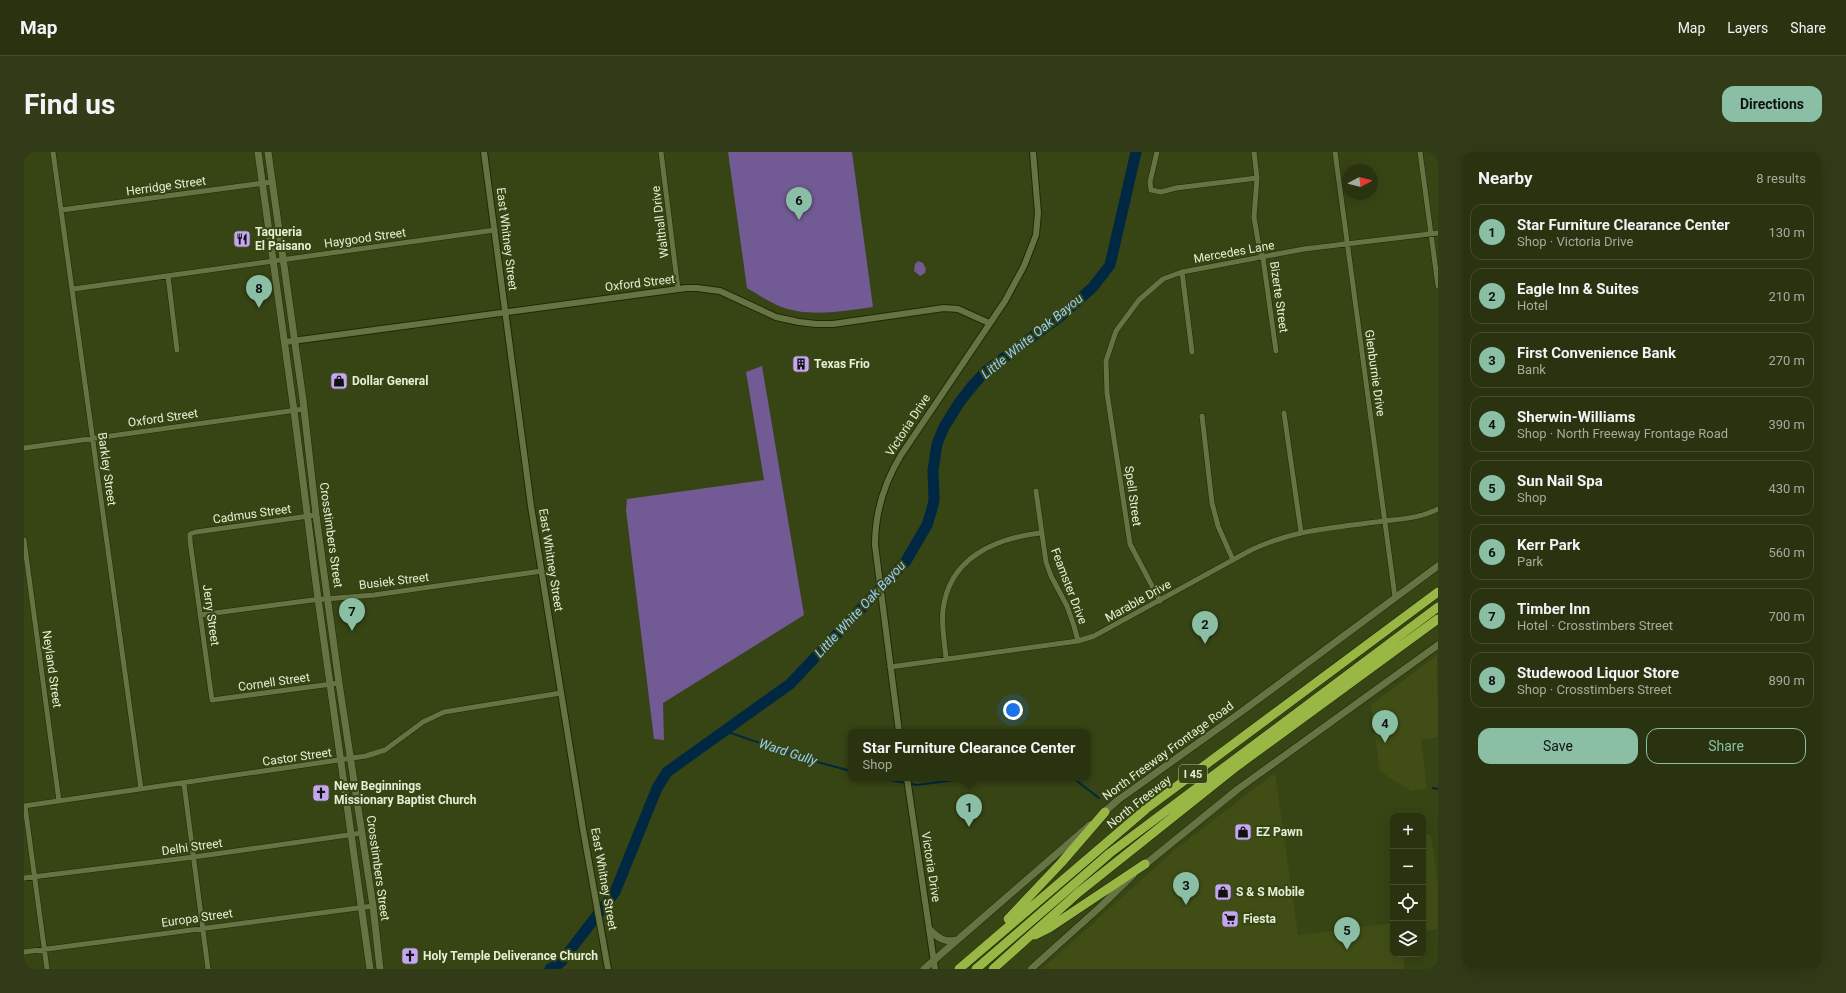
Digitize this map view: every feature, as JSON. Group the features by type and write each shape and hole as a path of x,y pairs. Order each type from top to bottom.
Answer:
{"highway":[{"name":"North Freeway","path":"959,969 977,952 1146,809 1438,592"},
{"name":"North Freeway","path":"976,969 1110,853 1438,607"},
{"name":"I 45","path":"992,969 1079,892 1237,766 1438,618"},
{"path":"977,952 1061,863 1105,812"},
{"path":"1027,938 1049,928 1144,864"}],"main road":[{"name":"Crosstimbers Street","path":"258,152 285,342 318,599 370,969"},
{"name":"Crosstimbers Street","path":"268,152 304,409 316,515 339,683 373,906 380,969"},
{"name":"North Freeway Frontage Road","path":"924,969 1118,800 1230,720 1438,566"},
{"path":"1031,969 1100,907 1144,864 1238,789 1438,645"},
{"path":"930,930 937,937 949,942 957,940"}],"street":[{"name":"Barkley Street","path":"53,152 141,789"},
{"name":"East Whitney Street","path":"484,152 542,571 561,694 608,969"},
{"name":"Walthall Drive","path":"661,152 678,289"},
{"name":"Victoria Drive","path":"899,729 878,566 875,526 880,503 890,475 901,455 1017,282 1031,250 1036,236 1038,213 1038,192 1033,152"},
{"path":"1157,152 1150,182 1151,190 1161,192 1176,188 1257,178"},
{"name":"Bizerte Street","path":"1254,152 1257,178 1254,217 1258,241 1263,258 1276,351"},
{"name":"Glenburnie Drive","path":"1335,152 1395,597"},
{"path":"1420,152 1438,286"},
{"name":"Herridge Street","path":"61,210 272,182"},
{"name":"Haygood Street","path":"72,289 495,230"},
{"name":"Mercedes Lane","path":"1106,385 1106,361 1110,346 1123,319 1151,288 1163,279 1182,272 1238,260 1263,258 1304,249 1438,233"},
{"path":"1182,272 1192,352"},
{"path":"168,276 177,350"},
{"name":"Oxford Street","path":"285,342 678,289 697,288 720,291 776,317 799,322 833,324 944,308 958,309 989,323"},
{"name":"Spell Street","path":"1106,385 1130,544 1160,600"},
{"name":"Oxford Street","path":"24,448 304,409"},
{"path":"1284,413 1301,532"},
{"path":"1202,416 1212,503 1218,526 1233,560"},
{"name":"Feamster Drive","path":"1036,491 1046,562 1051,576 1067,606 1078,641"},
{"name":"Marable Drive","path":"890,667 1078,641 1100,634 1267,542 1301,532 1417,517 1438,509"},
{"name":"Cadmus Street","path":"190,534 316,515"},
{"path":"946,659 942,624 943,610 946,596 958,572 983,549 996,542 1024,535 1041,533"},
{"name":"Jerry Street","path":"190,534 212,700"},
{"name":"Neyland Street","path":"24,540 59,801"},
{"name":"Busiek Street","path":"200,615 318,599 374,595 542,571"},
{"name":"Cornell Street","path":"212,700 339,683"},
{"name":"Castor Street","path":"25,806 184,784 366,756 385,750 422,722 444,712 561,694"},
{"name":"Victoria Drive","path":"907,781 935,969"},
{"path":"184,784 208,969"},
{"path":"25,806 47,969"},
{"name":"Delhi Street","path":"24,878 194,857 362,833"},
{"name":"Europa Street","path":"24,952 203,927 373,906"}],"shaded area":[{"path":"728,152 852,152 873,307 838,312 802,312 779,306 747,288"},
{"path":"918,261 923,263 926,269 925,273 920,276 914,271 915,264"},
{"path":"762,366 804,615 663,703 664,740 654,739 626,510 627,499 764,480 746,372"},
{"path":"1437,655 1438,737 1421,740 1427,788 1411,791 1380,771 1371,705"},
{"path":"1275,773 1298,935 1390,923 1390,957 1403,957 1405,969 1042,969 1178,847"},
{"path":"1431,834 1438,886 1438,929 1426,931 1426,849 1426,835"}],"waterway":[{"name":"Little White Oak Bayou","path":"550,969 561,962 615,892 657,788 667,772 790,684 906,561 927,525 934,500 933,470 937,444 944,427 959,403 986,371 1062,315 1093,287 1110,265 1136,152"},
{"name":"Ward Gully","path":"725,731 806,759 848,770"},
{"name":"Ward Gully","path":"895,781 917,785 947,781"},
{"name":"Ward Gully","path":"1077,781 1099,798"},
{"name":"Ward Gully","path":"1433,788 1438,789"}],"place":[{"name":"Kerr Park","path":"799,220"},
{"name":"Taqueria El Paisano","path":"242,239"},
{"name":"Studewood Liquor Store","path":"259,308"},
{"name":"Texas Frio","path":"801,364"},
{"name":"Dollar General","path":"339,381"},
{"name":"Timber Inn","path":"352,631"},
{"name":"Eagle Inn & Suites","path":"1205,644"},
{"name":"Sherwin-Williams","path":"1385,743"},
{"name":"New Beginnings Missionary Baptist Church","path":"321,793"},
{"name":"Star Furniture Clearance Center","path":"969,827"},
{"name":"EZ Pawn","path":"1243,832"},
{"name":"S & S Mobile","path":"1223,892"},
{"name":"First Convenience Bank","path":"1186,905"},
{"name":"Fiesta","path":"1230,919"},
{"name":"Sun Nail Spa","path":"1347,950"},
{"name":"Holy Temple Deliverance Church","path":"410,956"}]}
